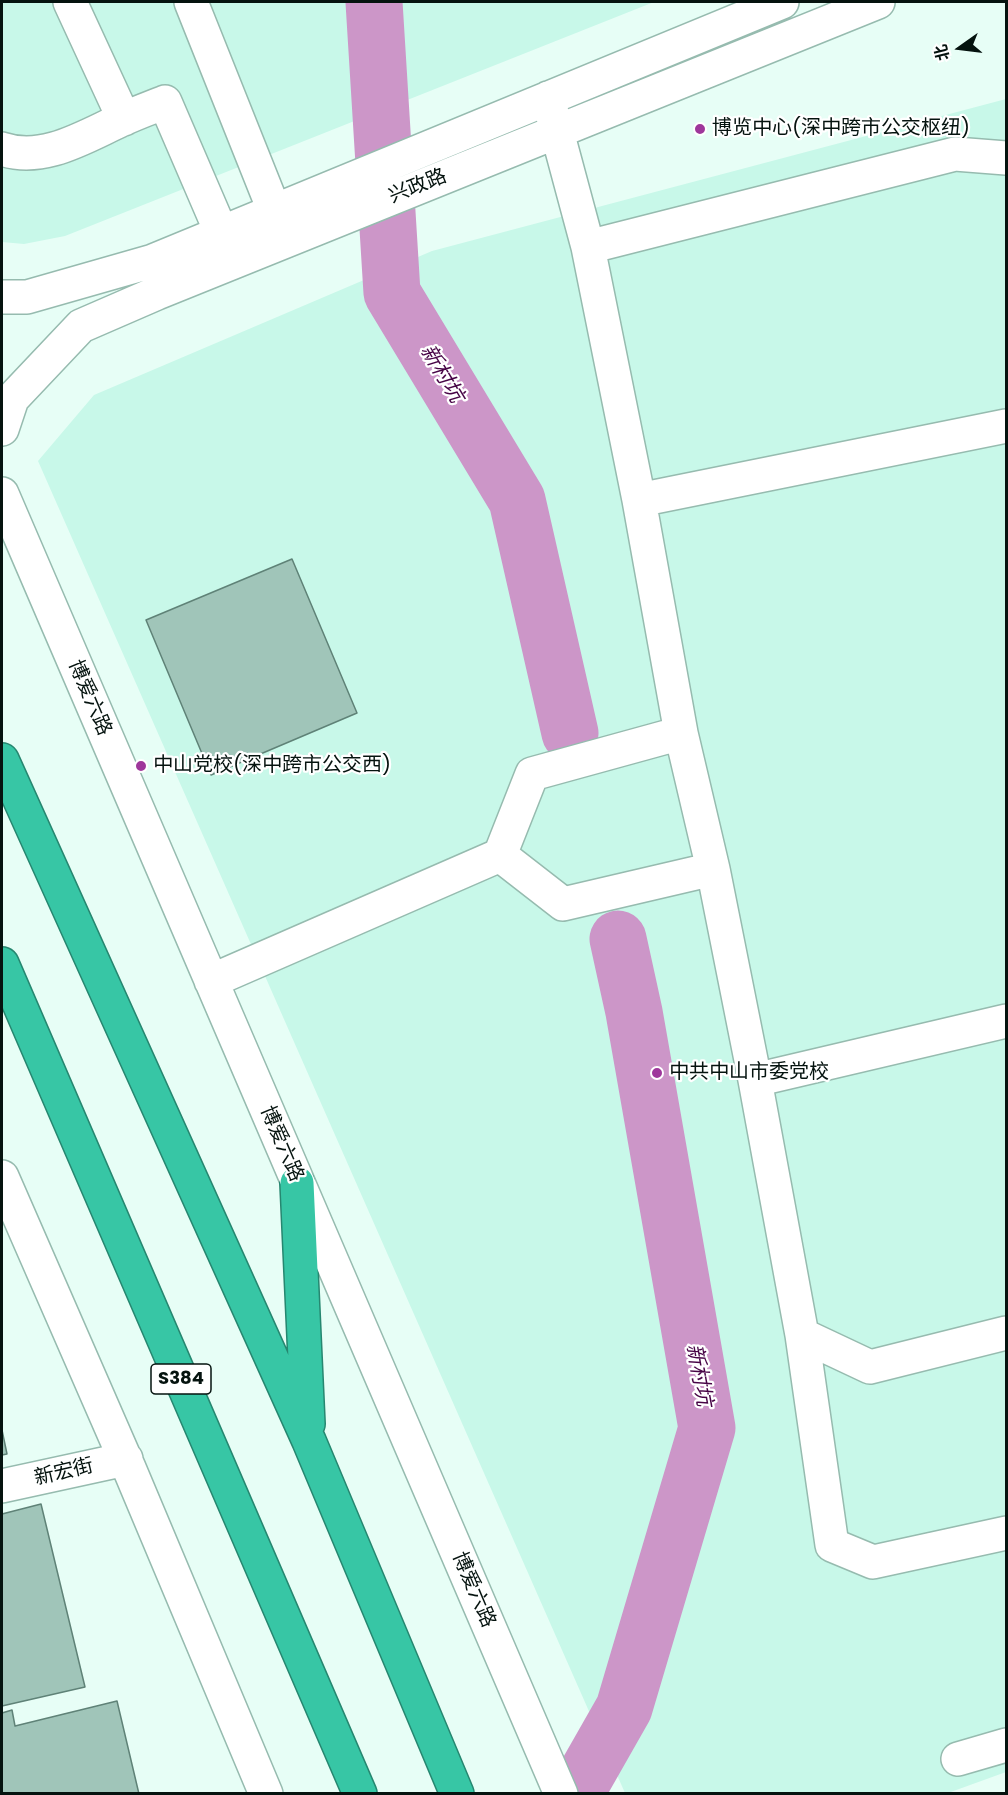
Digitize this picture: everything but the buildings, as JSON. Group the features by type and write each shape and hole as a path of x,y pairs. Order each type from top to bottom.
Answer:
{"highway":[{"path":"2,760 309,1441 457,1794"},
{"name":"S384","path":"2,964 360,1794"},
{"path":"297,1183 309,1441"}],"street":[{"path":"70,2 124,118"},
{"path":"191,2 274,210"},
{"name":"兴政路","path":"2,297 27,297 153,261 782,2"},
{"name":"兴政路","path":"2,429 12,399 81,326 157,292 878,2"},
{"path":"548,98 588,247 639,500 681,733 713,869 755,1080 802,1335 832,1545 873,1562 1006,1533"},
{"path":"2,149 12,152 37,153 57,148 165,102 221,232"},
{"path":"588,247 955,154 1006,158"},
{"path":"639,500 1006,426"},
{"name":"博爱六路","path":"2,494 561,1794"},
{"path":"211,981 500,855 532,774 681,733"},
{"path":"500,855 562,904 713,869"},
{"path":"755,1080 1006,1021"},
{"path":"2,1177 126,1459 266,1794"},
{"path":"802,1335 870,1367 1006,1333"},
{"name":"新宏街","path":"2,1486 126,1459"},
{"path":"958,1759 1006,1745"}],"shaded area":[{"path":"2,2 654,2 65,236 24,244 2,242"},
{"name":"中共中山市委党校","path":"1006,99 1006,1772 948,1793 625,1793 38,461 94,395 432,251"}],"waterway":[{"name":"新村坑","path":"374,2 392,293 517,500 570,733"},
{"name":"新村坑","path":"575,1794 624,1708 707,1428 634,1012 618,939"}],"place":[{"name":"博览中心(深中跨市公交枢纽)","path":"700,129"},
{"name":"中山党校(深中跨市公交西)","path":"141,766"},
{"name":"中共中山市委党校","path":"657,1073"}]}
